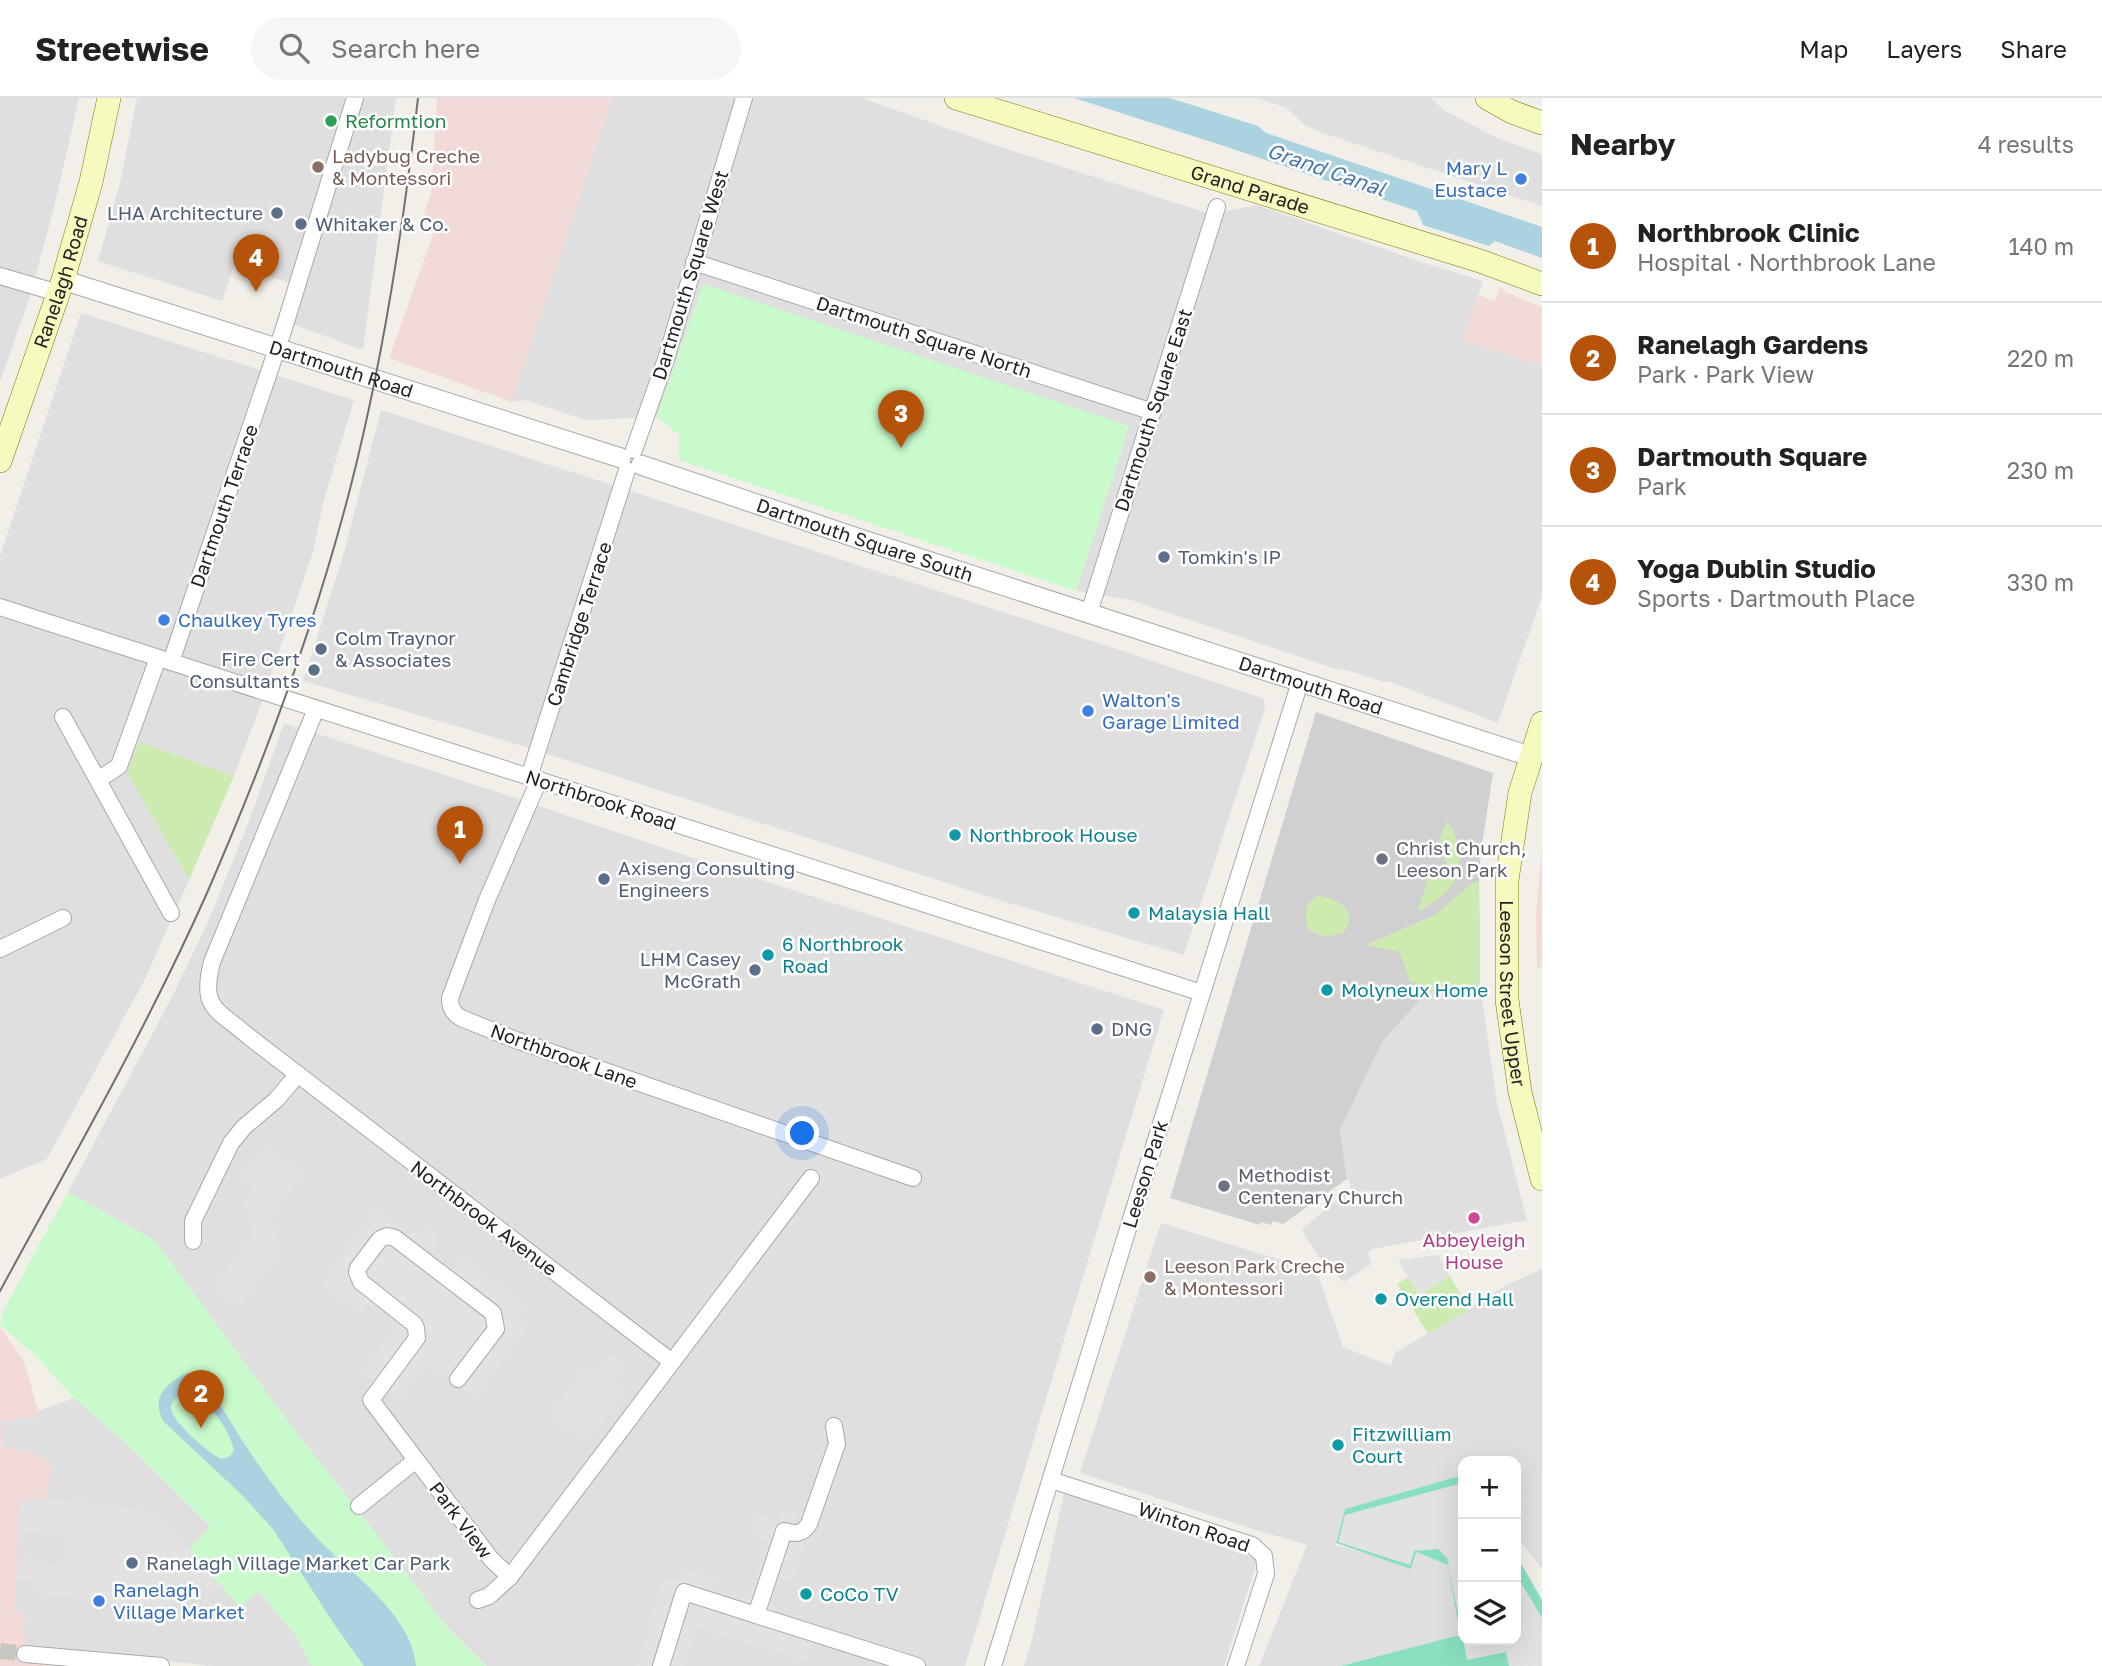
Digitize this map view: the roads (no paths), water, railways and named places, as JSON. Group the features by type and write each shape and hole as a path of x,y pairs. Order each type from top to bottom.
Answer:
{"main road":[{"name":"Ranelagh Road","path":"0,461 60,286 91,182 109,98"},
{"name":"Grand Parade","path":"956,98 1480,261 1542,284"},
{"path":"1486,98 1512,112 1542,122"},
{"name":"Leeson Street Upper","path":"1542,723 1520,793 1507,880 1507,1000 1520,1092 1542,1179"}],"street":[{"name":"Dartmouth Terrace","path":"98,780 118,766 164,660 284,328 355,98"},
{"name":"Dartmouth Square West","path":"631,461 666,359 744,98"},
{"name":"Dartmouth Square East","path":"1089,613 1217,207"},
{"name":"Dartmouth Square North","path":"694,262 1153,412"},
{"path":"0,276 60,286"},
{"name":"Dartmouth Road","path":"60,286 276,349 631,461"},
{"name":"Dartmouth Square South","path":"631,461 1089,613"},
{"name":"Cambridge Terrace","path":"534,778 631,461"},
{"name":"Northbrook Road","path":"0,607 1202,993"},
{"name":"Dartmouth Road","path":"1089,613 1532,757"},
{"name":"Leeson Park","path":"993,1666 1300,682"},
{"name":"Northbrook Avenue","path":"316,709 212,962 207,994 214,1008 672,1362"},
{"path":"64,717 171,913"},
{"name":"Northbrook Lane","path":"534,778 450,998 454,1013 516,1040 913,1178"},
{"path":"0,949 62,918"},
{"path":"193,1241 193,1221 231,1143 244,1127 276,1100 298,1074"},
{"path":"478,1600 489,1596 510,1577 811,1178"},
{"name":"Park View","path":"458,1379 496,1329 493,1313 395,1238 387,1236 380,1239 358,1268 358,1277 414,1324 417,1338 371,1400 491,1559 510,1577"},
{"path":"756,1615 784,1531 795,1534 809,1524 837,1444 834,1426"},
{"path":"359,1506 416,1460"},
{"name":"Winton Road","path":"1051,1480 1252,1545 1259,1550 1264,1556 1266,1574 1236,1666"},
{"path":"661,1666 684,1592 916,1666"},
{"path":"25,1654 161,1666"}],"water":[{"name":"Grand Canal","path":"1074,98 1170,98 1258,126 1266,133 1542,227 1542,258 1495,241 1489,246 1423,225 1417,211"},
{"path":"187,1373 200,1377 210,1387 254,1458 319,1541 388,1608 402,1626 416,1666 364,1666 273,1529 242,1495 164,1422 159,1399 166,1387","holes":["182,1395 194,1395 210,1407 223,1425 234,1451 230,1456 222,1459 209,1451 177,1421 171,1405"]}],"tunnel":[{"path":"0,1651 25,1654"}],"tram line":[{"path":"0,1291 107,1094 184,944 268,744 304,643 336,541 362,441 391,295 418,98"}],"place":[{"name":"Reformtion","path":"331,121"},
{"name":"Ladybug Creche & Montessori","path":"318,167"},
{"name":"Mary L Eustace","path":"1521,179"},
{"name":"LHA Architecture","path":"277,213"},
{"name":"Whitaker & Co.","path":"301,224"},
{"name":"Yoga Dublin Studio","path":"256,292"},
{"name":"Dartmouth Square","path":"901,448"},
{"name":"Tomkin's IP","path":"1164,557"},
{"name":"Chaulkey Tyres","path":"164,620"},
{"name":"Colm Traynor & Associates","path":"321,649"},
{"name":"Fire Cert Consultants","path":"314,670"},
{"name":"Walton's Garage Limited","path":"1088,711"},
{"name":"Northbrook House","path":"955,835"},
{"name":"Christ Church, Leeson Park","path":"1382,859"},
{"name":"Northbrook Clinic","path":"460,864"},
{"name":"Axiseng Consulting Engineers","path":"604,879"},
{"name":"Malaysia Hall","path":"1134,913"},
{"name":"6 Northbrook Road","path":"768,955"},
{"name":"LHM Casey McGrath","path":"755,970"},
{"name":"Molyneux Home","path":"1327,990"},
{"name":"DNG","path":"1097,1029"},
{"name":"Methodist Centenary Church","path":"1224,1186"},
{"name":"Abbeyleigh House","path":"1474,1218"},
{"name":"Leeson Park Creche & Montessori","path":"1150,1277"},
{"name":"Overend Hall","path":"1381,1299"},
{"name":"Ranelagh Gardens","path":"201,1428"},
{"name":"Fitzwilliam Court","path":"1338,1445"},
{"name":"Ranelagh Village Market Car Park","path":"132,1563"},
{"name":"CoCo TV","path":"806,1594"},
{"name":"Ranelagh Village Market","path":"99,1601"}]}
